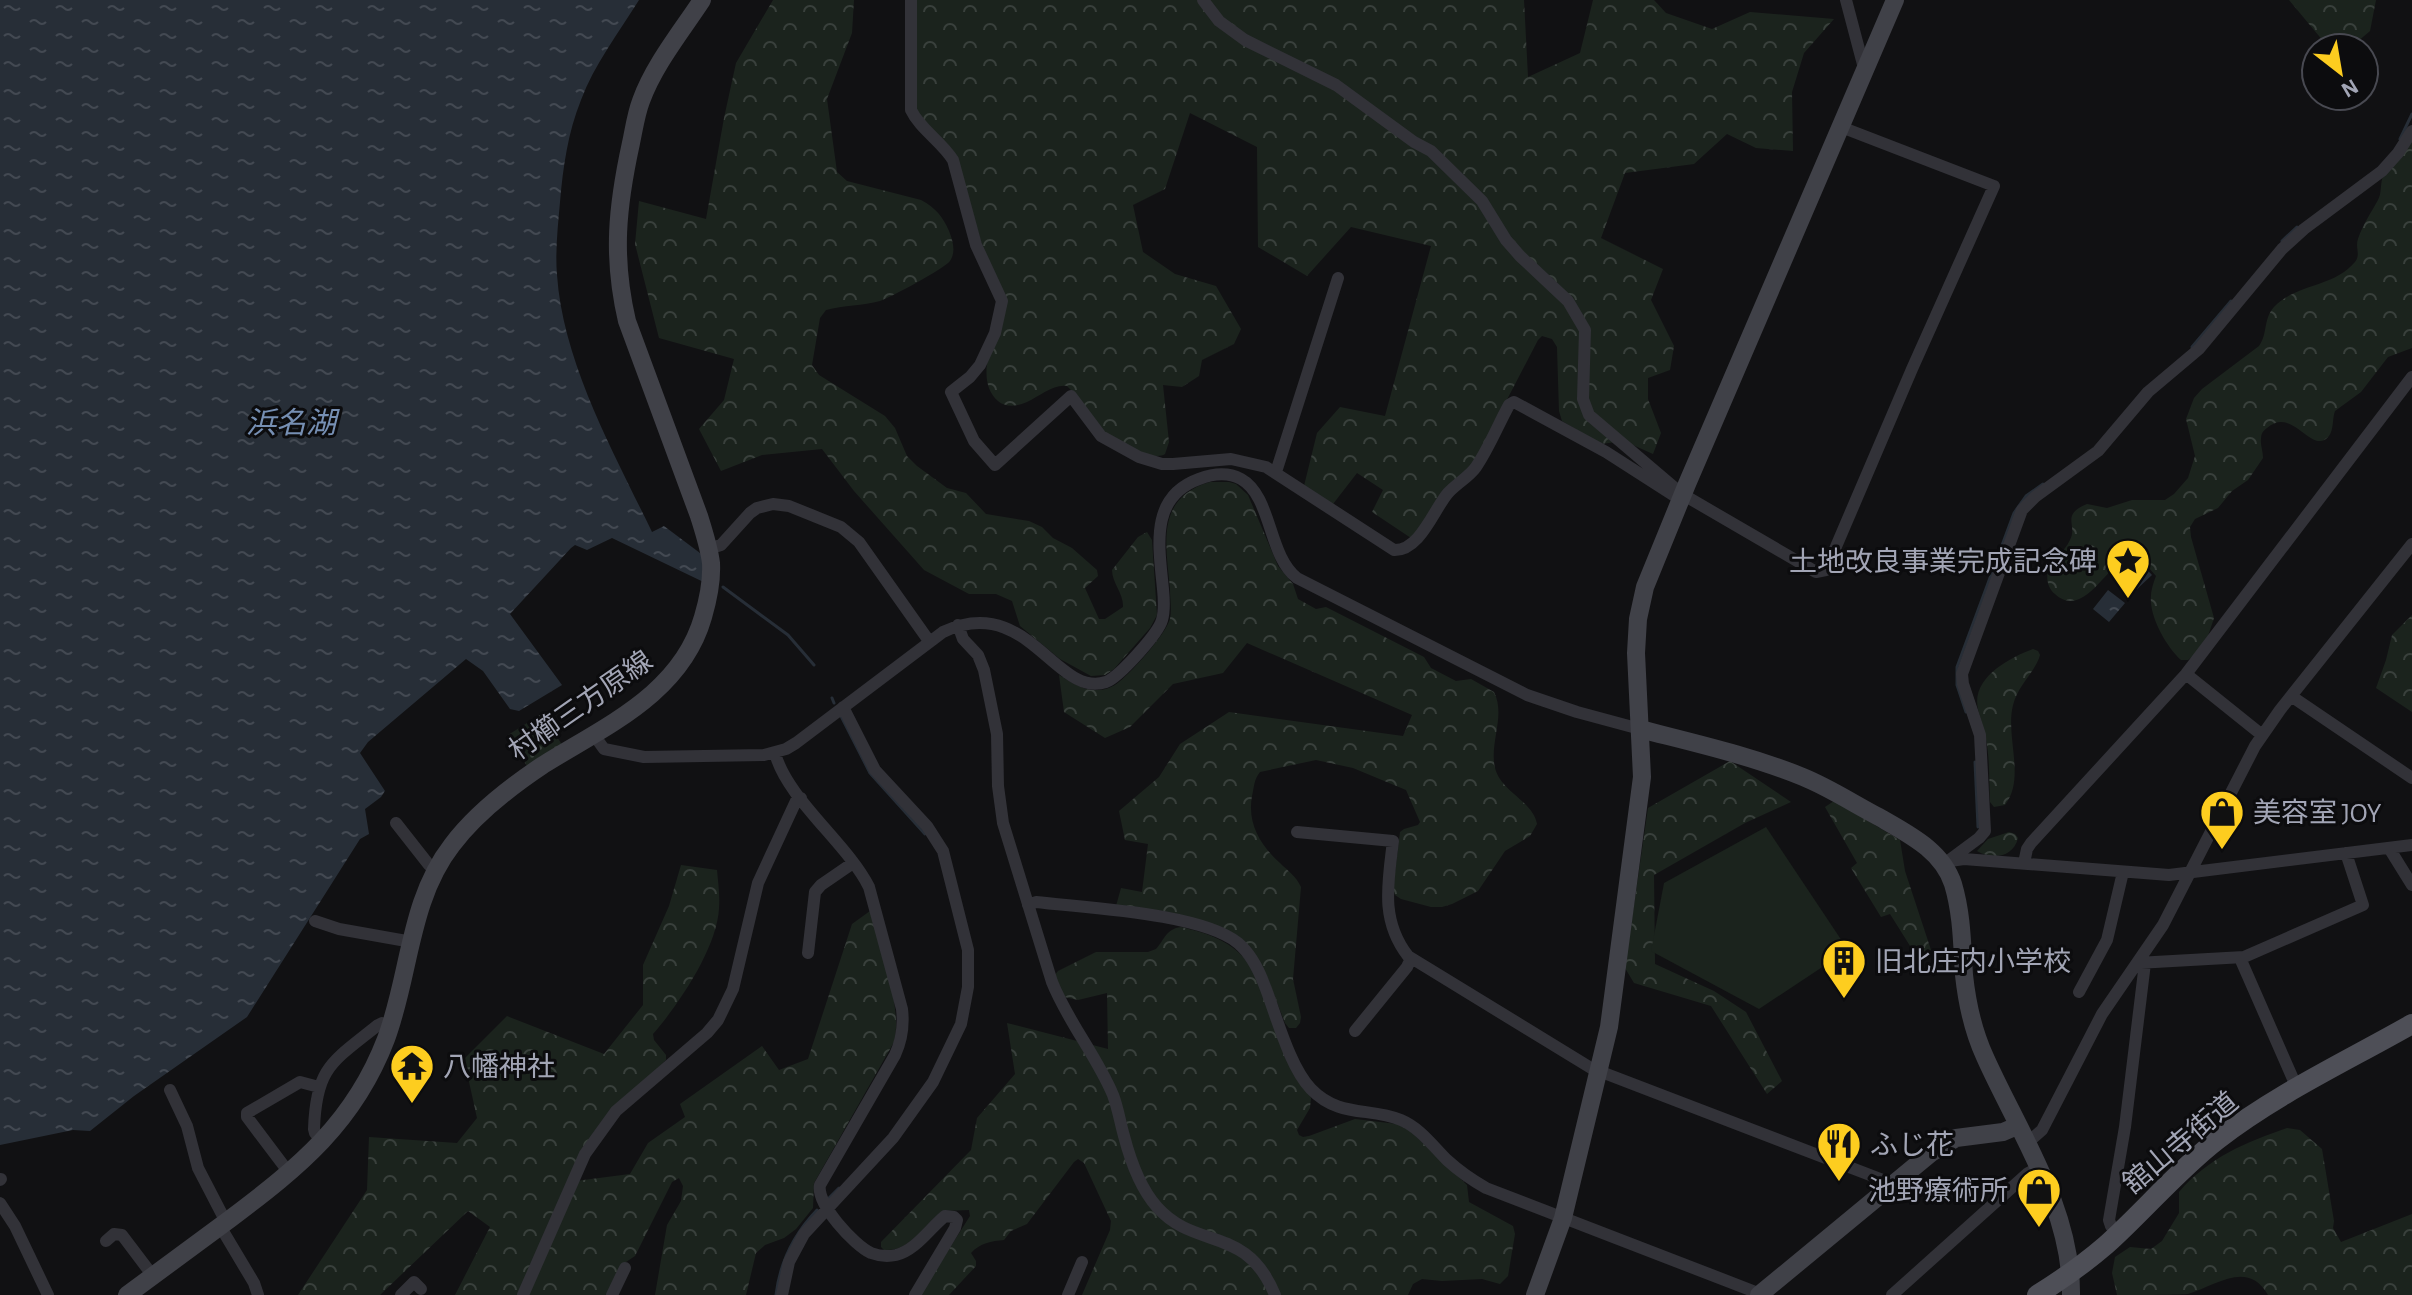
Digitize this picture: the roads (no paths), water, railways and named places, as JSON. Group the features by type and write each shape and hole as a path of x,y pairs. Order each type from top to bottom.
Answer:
{"main road":[{"name":"舘山寺街道","path":"2037,1295 2071,1274 2118,1234 2218,1139 2297,1088 2412,1024"}],"street":[{"name":"村櫛三方原線","path":"127,1295 290,1174 323,1142 346,1113 376,1062 391,1025 421,904 436,869 458,837 496,800 531,773 639,705 675,673 697,636 710,581 708,549 699,516 627,321 616,259 619,214 640,102 671,46 702,0"},
{"path":"911,0 911,110 953,160 981,257 1002,301 995,333 980,365 951,392 974,441 995,465 1071,396 1101,436 1150,461 1173,464 1243,460 1276,472 1399,551 1415,539 1450,491 1474,470 1509,405 1514,402 1606,452 1673,495 1682,494"},
{"path":"1203,0 1208,9 1245,40 1336,85 1431,151 1455,173 1482,201 1506,240 1568,301 1578,315 1585,330 1583,399 1589,415 1682,494 1816,572 1826,570 1994,186 1841,127"},
{"path":"1846,0 1865,72"},
{"path":"1535,1295 1563,1218 1609,1027 1641,788 1636,653 1640,608 1652,565 1895,0"},
{"path":"1944,864 1985,831 1981,742 1962,674 2022,510 2098,451 2148,392 2199,349 2282,249 2382,171 2412,131"},
{"path":"1276,472 1338,278"},
{"path":"2024,863 2031,843 2186,674 2412,377"},
{"path":"1239,478 1243,460"},
{"path":"594,735 604,749 644,757 775,753 796,743 943,632 958,625 980,622 1016,632 1083,681 1095,684 1108,681 1118,674 1161,625 1164,608 1159,530 1161,519 1172,499 1198,479 1220,475 1239,478 1254,491 1284,563 1297,578 1527,695 1807,779 1907,833 1929,849 1950,875 1957,899 1972,1022 1983,1054 2038,1168 2061,1224 2071,1274 2071,1295"},
{"path":"708,549 721,545 757,508 773,504 789,506 841,527 859,542 929,641"},
{"path":"2026,1144 2042,1130 2102,1014 2141,963 2163,925 2240,772 2262,735 2412,544"},
{"path":"958,625 963,639 978,655 984,670 997,734 998,786 1003,823 1056,994 1112,1093 1130,1154 1155,1205 1165,1216 1247,1254 1268,1278 1275,1295"},
{"path":"2186,674 2262,735"},
{"path":"2291,696 2412,778"},
{"path":"782,1295 785,1277 804,1234 893,1138 933,1082 961,1024 967,997 969,968 965,931 943,851 927,826 875,770 843,707"},
{"path":"775,753 778,763 801,798 865,879 902,1009 903,1033 895,1055 820,1185 820,1195 826,1209 864,1249 881,1256 899,1255 907,1251 945,1216 957,1220 915,1295"},
{"path":"523,1295 594,1139 616,1111 707,1033 723,1013 733,989 758,883 796,801 801,798"},
{"path":"396,823 429,865 436,869"},
{"path":"1297,832 1393,841 1386,899 1395,935 1411,958 1598,1071 1883,1180 1889,1186"},
{"path":"1944,864 1964,859 2169,875 2412,845"},
{"path":"2389,848 2412,885"},
{"path":"2141,963 2240,958 2363,905 2346,853"},
{"path":"808,953 815,891 853,863"},
{"path":"2079,992 2107,940 2123,872"},
{"path":"1028,905 1036,902 1151,916 1224,934 1255,963 1297,1070 1321,1098 1343,1109 1387,1116 1412,1126 1472,1180 1502,1194 1758,1295 1923,1158 1949,1141 1963,1136 2003,1132 2017,1126"},
{"path":"315,921 339,929 412,942"},
{"path":"1355,1031 1411,958"},
{"path":"2240,958 2297,1088"},
{"path":"2118,1234 2109,1220 2127,1113 2141,963"},
{"path":"323,1142 314,1129 315,1107 319,1087 328,1069 378,1025 391,1025"},
{"path":"290,1174 247,1113 300,1082 319,1087"},
{"path":"170,1090 187,1126 198,1168 258,1295"},
{"path":"1892,1295 2028,1173 2038,1168"},
{"path":"0,1203 15,1226 48,1295"},
{"path":"106,1241 114,1234 122,1235 153,1276"},
{"path":"1068,1295 1082,1262"},
{"path":"612,1295 625,1268"},
{"path":"401,1295 414,1282 421,1289"}],"water":[{"name":"浜名湖","path":"0,0 639,0 586,87 569,137 557,247 561,308 592,407 652,532 664,526 720,568 716,588 612,538 587,550 575,545 571,548 510,614 562,685 519,711 510,709 483,671 466,659 368,742 360,753 385,791 365,809 369,834 360,839 247,1017 134,1096 90,1131 73,1130 0,1145"},
{"path":"2133,555 2152,575 2137,589 2119,569"},
{"path":"2108,590 2125,603 2109,622 2093,609"}],"waterway":[{"path":"2400,139 2412,114"},
{"path":"2282,241 2297,227"},
{"path":"2192,347 2231,301"},
{"path":"1966,712 1957,685 1957,667 2014,513 2026,496 2043,484"},
{"path":"723,587 788,635 814,665"},
{"path":"832,698 834,703"},
{"path":"841,716 870,773 925,834"},
{"path":"1975,762 1978,827"},
{"path":"828,1199 839,1188"},
{"path":"776,1295 789,1249 817,1210"}],"place":[{"name":"土地改良事業完成記念碑","path":"2128,600"},
{"name":"美容室 JOY","path":"2222,851"},
{"name":"旧北庄内小学校","path":"1844,1000"},
{"name":"八幡神社","path":"412,1105"},
{"name":"ふじ花","path":"1839,1183"},
{"name":"池野療術所","path":"2039,1229"}]}
